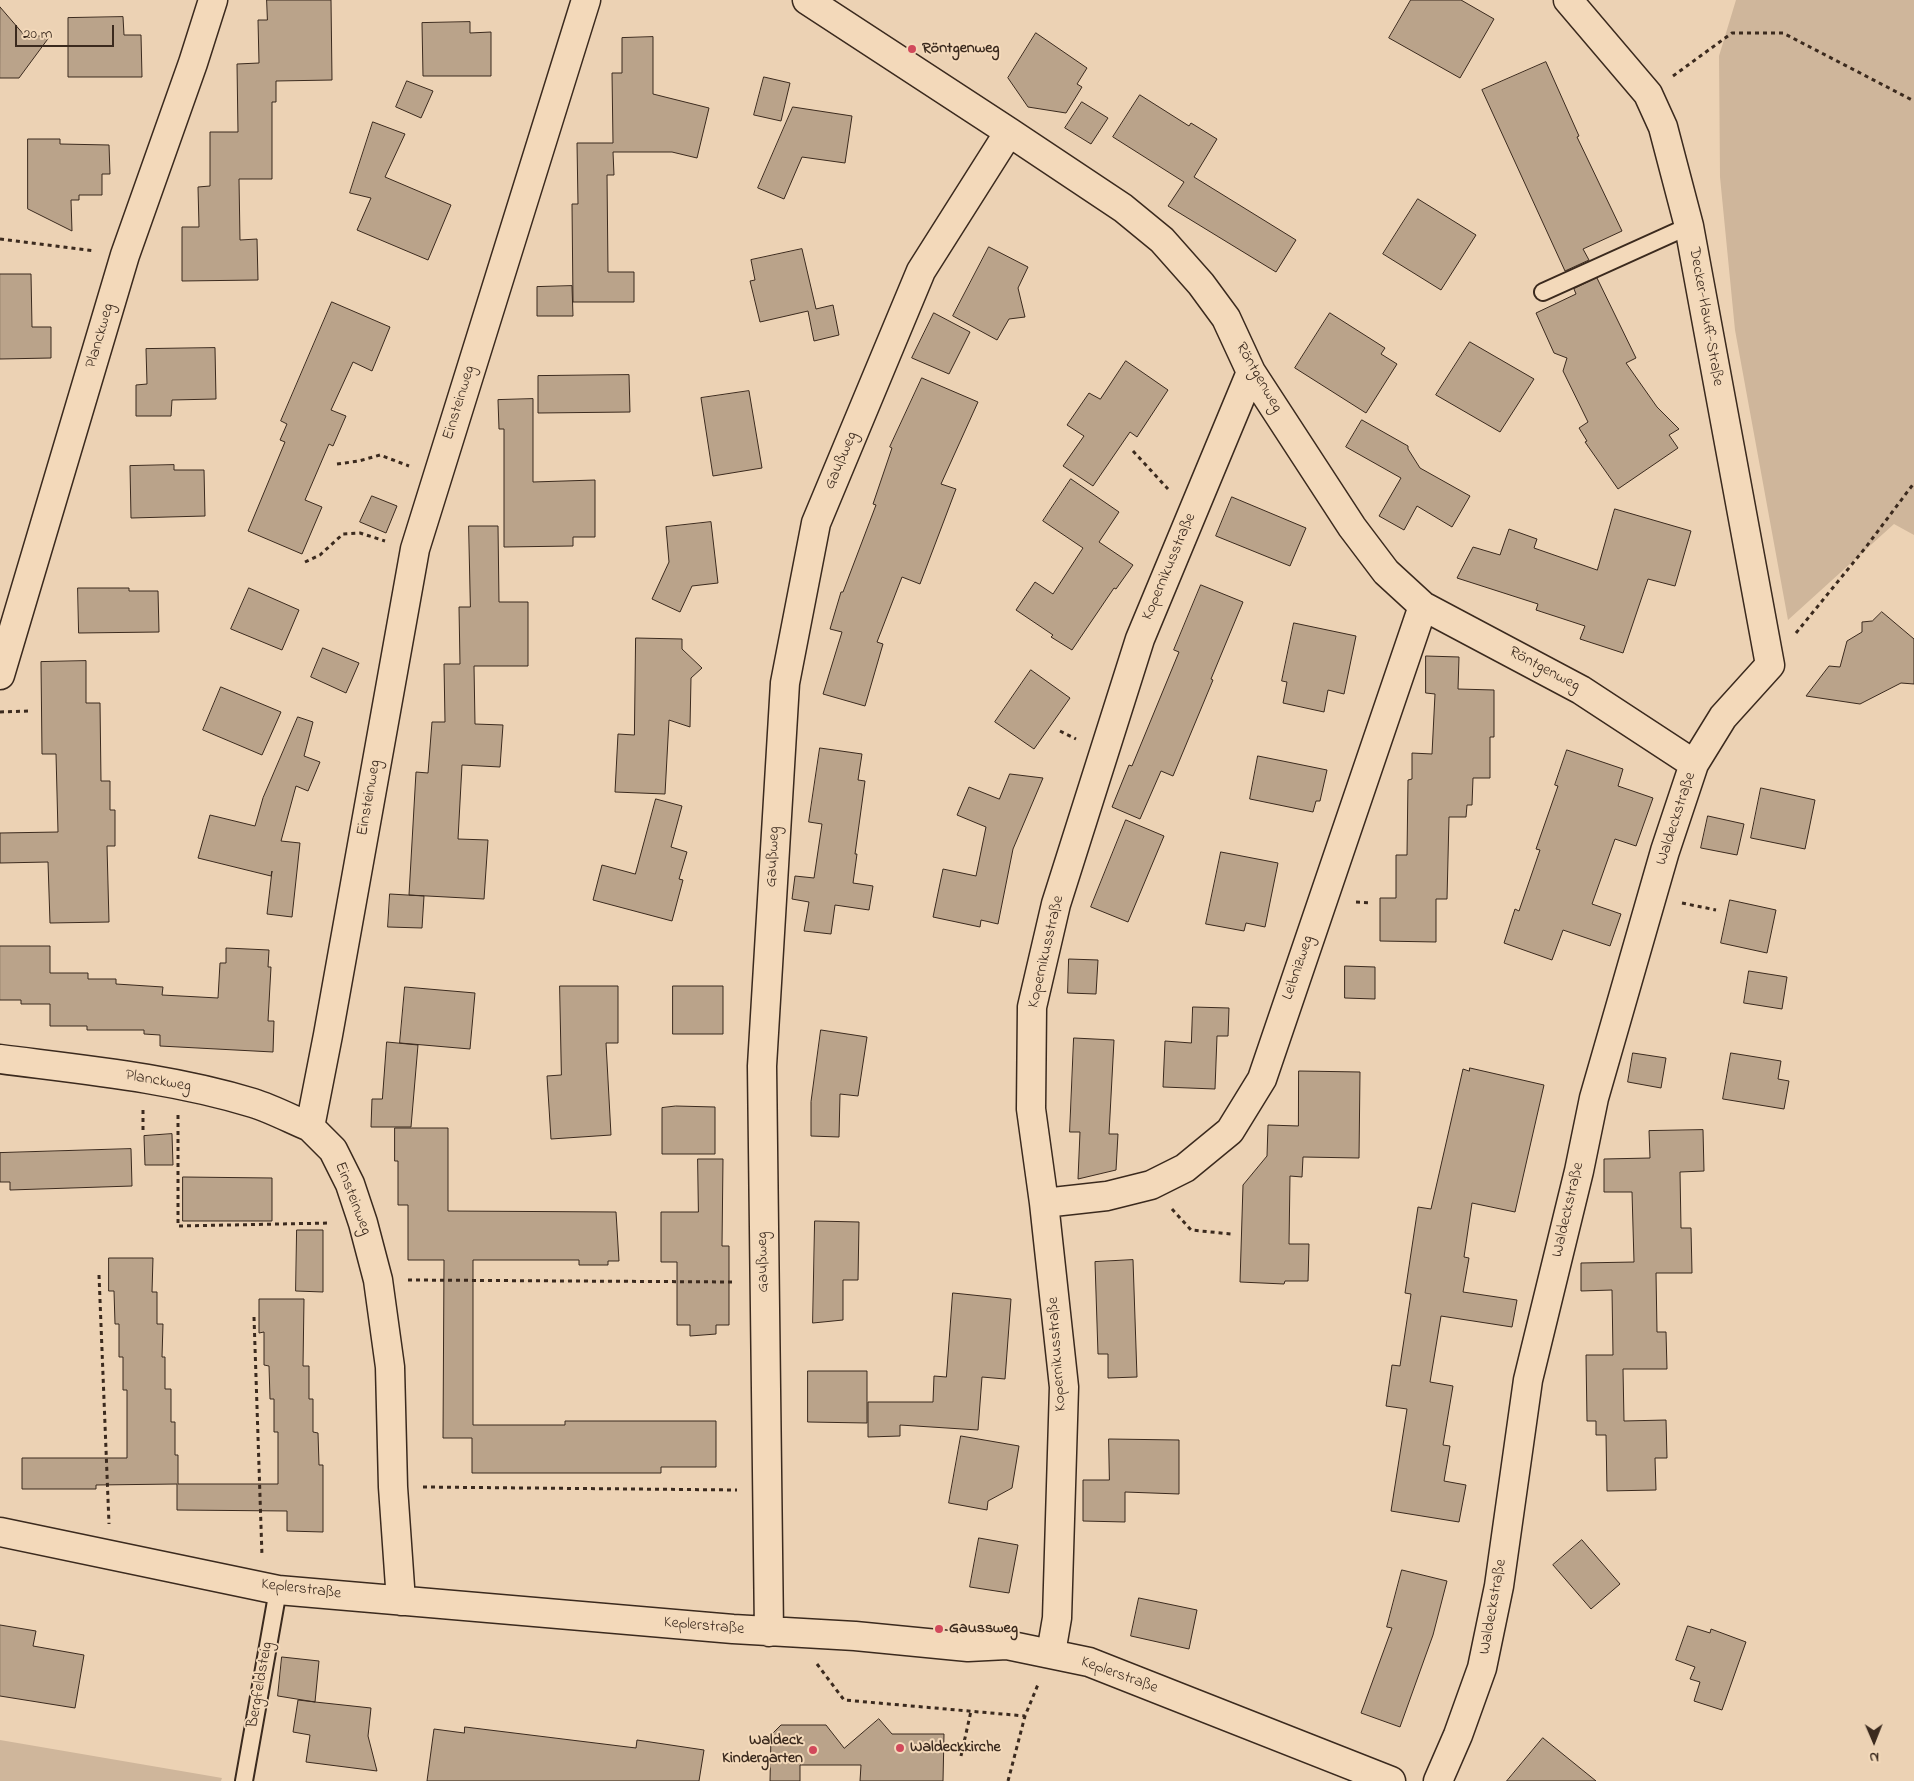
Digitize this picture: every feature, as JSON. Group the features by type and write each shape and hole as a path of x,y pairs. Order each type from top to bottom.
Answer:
{"street":[{"name":"Planckweg","path":"0,675 125,255 193,63 212,0"},
{"name":"Einsteinweg","path":"401,1601 393,1487 390,1368 378,1280 363,1222 350,1184 333,1150 310,1127 415,549 586,0"},
{"name":"Röntgenweg","path":"807,0 1123,208 1162,240 1201,284 1226,318 1251,372 1352,527 1386,572 1423,606 1581,690 1694,764"},
{"name":"Decker-Hauff-Straße","path":"1568,0 1648,94 1663,127 1688,226 1770,665"},
{"name":"Gaußweg","path":"781,1633 767,1490 762,1066 784,692 816,522 921,271 1009,132"},
{"name":"Kopernikusstraße","path":"1051,1653 1057,1618 1064,1387 1044,1203 1031,1109 1032,1008 1056,904 1140,639 1251,372"},
{"name":"Leibnizweg","path":"1044,1203 1107,1196 1151,1185 1185,1168 1230,1131 1262,1079 1423,606"},
{"name":"Waldeckstraße","path":"1438,1781 1458,1735 1482,1668 1499,1586 1528,1380 1579,1171 1594,1098 1666,851 1694,764 1723,717 1770,665"},
{"name":"Planckweg","path":"0,1059 178,1084 254,1104 310,1127"},
{"name":"Keplerstraße","path":"0,1532 271,1588 401,1601 781,1633 855,1636 968,1647 1007,1645 1089,1662 1391,1781"}],"lane":[{"path":"1543,292 1688,226"},
{"name":"Bergfeldsteig","path":"244,1781 271,1588"}],"path":[{"path":"1648,94 1732,33 1782,33 1914,101"},
{"path":"0,239 125,255"},
{"path":"1133,451 1192,514"},
{"path":"337,464 359,461 380,455 438,477"},
{"path":"1770,665 1866,547 1914,483"},
{"path":"305,562 320,555 343,534 360,533 415,549"},
{"path":"0,712 29,711"},
{"path":"178,1084 178,1226 363,1222"},
{"path":"1151,1185 1191,1230 1231,1234"},
{"path":"99,1275 110,1554"},
{"path":"378,1280 765,1282"},
{"path":"254,1317 271,1588"},
{"path":"393,1487 767,1490"},
{"path":"781,1633 844,1700 1025,1716"},
{"path":"1008,1781 1025,1716 1051,1653"},
{"path":"961,1756 971,1711"}],"shaded area":[{"path":"1736,0 1914,0 1914,535 1894,524 1788,620 1735,330 1720,177 1719,56"},
{"path":"0,1740 222,1778 221,1781 0,1781"}],"building":[{"path":"267,0 331,0 332,80 276,81 276,102 272,102 272,179 239,179 240,240 257,239 258,280 182,281 182,227 199,227 198,187 210,186 210,132 238,132 237,64 259,63 258,20 267,20"},
{"path":"1411,0 1461,0 1494,19 1460,78 1389,38"},
{"path":"0,7 25,36 50,36 19,78 0,78"},
{"path":"123,17 124,35 141,35 142,77 68,77 68,18"},
{"path":"470,22 470,33 491,32 491,76 423,76 422,23"},
{"path":"1036,33 1087,68 1077,84 1082,87 1066,113 1028,107 1008,78"},
{"path":"653,37 653,94 709,108 697,158 672,152 613,152 614,175 607,175 608,272 634,272 634,302 573,302 572,204 578,204 577,143 613,143 612,73 622,73 622,38"},
{"path":"1546,62 1579,136 1577,137 1622,231 1583,249 1589,260 1565,271 1482,90"},
{"path":"764,77 790,83 781,121 754,115"},
{"path":"407,81 433,91 421,118 396,107"},
{"path":"1140,95 1189,126 1191,123 1217,139 1194,177 1296,240 1276,272 1168,206 1184,182 1113,137"},
{"path":"1082,102 1108,118 1091,144 1065,128"},
{"path":"793,107 852,116 845,163 802,157 784,199 758,188"},
{"path":"373,122 405,134 385,177 451,205 428,260 357,230 371,198 350,193"},
{"path":"28,139 60,139 60,144 109,145 110,174 102,174 102,195 79,195 79,200 71,200 72,231 28,209"},
{"path":"1418,199 1476,235 1441,290 1383,254"},
{"path":"989,247 1028,267 1018,288 1025,317 1009,319 997,340 953,316"},
{"path":"802,249 816,309 833,305 839,335 814,341 808,311 760,322 750,281 755,280 751,260"},
{"path":"0,274 31,274 32,327 51,327 51,358 0,359"},
{"path":"1597,278 1636,358 1626,363 1657,407 1679,429 1669,435 1678,448 1618,489 1585,442 1587,441 1579,428 1588,422 1563,371 1567,358 1554,353 1536,313 1576,294 1574,289"},
{"path":"572,286 573,316 537,316 537,287"},
{"path":"332,302 390,327 372,371 353,362 331,410 346,416 333,446 329,444 305,500 322,507 302,554 248,531 285,442 280,440 287,424 281,421"},
{"path":"934,313 970,332 949,374 912,358"},
{"path":"1330,313 1385,348 1381,354 1397,364 1366,413 1295,368"},
{"path":"1470,342 1534,379 1500,432 1436,395"},
{"path":"215,348 216,399 172,400 171,416 136,416 136,385 147,384 146,349"},
{"path":"1126,361 1168,390 1137,437 1130,432 1093,486 1063,466 1084,436 1067,425 1089,393 1100,399"},
{"path":"629,375 630,412 538,413 538,376"},
{"path":"922,378 978,402 941,484 956,489 920,584 902,577 877,642 883,644 865,706 823,694 842,632 830,629 841,592 843,592 876,505 873,504 892,448 890,447"},
{"path":"749,391 762,468 713,476 701,398"},
{"path":"533,399 533,482 595,480 595,537 573,537 573,546 504,547 504,429 499,429 498,400"},
{"path":"1362,420 1408,446 1420,468 1470,496 1452,527 1417,506 1404,530 1379,516 1401,478 1346,447"},
{"path":"174,465 174,470 204,470 205,516 131,518 130,466"},
{"path":"1071,479 1119,512 1099,542 1133,565 1116,589 1114,588 1072,650 1051,637 1053,635 1016,610 1035,582 1053,594 1083,548 1043,521"},
{"path":"372,496 397,506 386,533 360,522"},
{"path":"1232,497 1306,528 1290,566 1216,536"},
{"path":"1615,509 1691,531 1675,586 1648,579 1623,653 1580,639 1585,626 1536,610 1538,604 1457,578 1473,547 1500,555 1509,529 1537,539 1534,548 1597,570"},
{"path":"711,522 718,583 692,586 680,612 652,599 669,562 666,527"},
{"path":"469,526 498,526 499,602 528,602 528,666 474,666 475,724 503,725 500,767 462,765 458,839 488,840 484,899 409,895 416,772 428,773 432,722 445,722 444,664 460,664 459,607 470,607"},
{"path":"1201,585 1243,602 1173,776 1161,771 1140,819 1112,807 1129,765 1132,766 1179,652 1174,650"},
{"path":"78,588 129,588 129,591 158,591 159,632 79,633"},
{"path":"249,588 299,610 282,650 231,629"},
{"path":"1882,612 1914,639 1914,684 1901,683 1860,704 1806,696 1829,666 1840,667 1847,641 1862,632 1862,622 1872,621"},
{"path":"1294,623 1356,636 1344,694 1328,690 1324,712 1283,703 1287,682 1282,681"},
{"path":"636,638 682,639 682,649 702,668 691,678 690,727 669,720 665,794 615,792 618,734 634,735"},
{"path":"323,648 359,663 346,693 311,677"},
{"path":"1426,656 1459,657 1458,689 1494,690 1494,737 1490,737 1490,778 1473,778 1472,805 1467,805 1466,817 1449,817 1447,899 1436,899 1436,942 1380,941 1380,898 1396,898 1396,855 1407,855 1408,780 1412,779 1412,753 1432,754 1435,694 1426,693"},
{"path":"86,661 86,703 100,703 101,781 110,781 110,810 115,810 115,846 107,846 109,922 50,923 48,862 0,863 0,833 58,832 56,754 42,754 41,662"},
{"path":"1031,670 1070,698 1034,749 995,722"},
{"path":"221,687 281,712 262,755 203,730"},
{"path":"298,717 313,722 304,756 320,762 308,791 296,786 281,841 300,843 292,917 267,914 272,871 271,876 198,858 210,815 255,826 263,798"},
{"path":"820,748 862,754 858,780 865,781 853,883 873,886 869,910 835,905 831,934 804,931 809,902 792,899 795,876 814,878 822,824 809,822"},
{"path":"1567,750 1623,769 1618,786 1653,798 1636,846 1615,839 1592,904 1621,914 1610,946 1563,930 1552,960 1504,943 1515,909 1519,911 1540,850 1536,849 1558,786 1555,785"},
{"path":"1258,756 1327,770 1320,801 1316,801 1313,812 1250,799"},
{"path":"1010,774 1043,778 1013,849 998,924 981,920 980,927 933,917 943,869 976,876 986,827 957,815 969,787 999,799"},
{"path":"1761,788 1815,800 1805,849 1751,838"},
{"path":"656,799 682,806 671,847 687,852 679,879 683,880 672,921 593,900 602,865 635,874"},
{"path":"1708,816 1744,824 1737,855 1701,848"},
{"path":"1126,820 1164,836 1128,922 1091,907"},
{"path":"1221,852 1278,863 1265,927 1246,923 1244,931 1206,924"},
{"path":"390,894 424,896 422,928 388,927"},
{"path":"1730,900 1776,910 1767,953 1721,943"},
{"path":"0,946 50,946 50,973 88,973 88,979 116,979 116,984 163,987 162,995 218,998 220,963 226,963 226,948 269,950 268,967 271,967 268,1021 274,1021 273,1052 160,1046 160,1035 144,1034 144,1030 87,1030 87,1026 50,1026 50,1004 21,1004 21,1000 0,1000"},
{"path":"1069,959 1098,960 1096,994 1068,993"},
{"path":"1345,966 1375,967 1375,999 1345,998"},
{"path":"1749,971 1787,977 1782,1009 1744,1003"},
{"path":"560,986 618,986 618,1043 606,1043 611,1135 551,1139 547,1076 561,1075"},
{"path":"673,986 723,986 723,1034 673,1034"},
{"path":"405,987 475,993 470,1049 400,1043"},
{"path":"1193,1007 1229,1008 1228,1036 1217,1036 1215,1089 1163,1087 1165,1041 1191,1043"},
{"path":"821,1030 867,1037 858,1096 840,1094 839,1137 811,1136 811,1102"},
{"path":"1074,1038 1114,1040 1109,1134 1118,1134 1116,1170 1078,1179 1080,1132 1070,1132"},
{"path":"387,1042 418,1045 411,1127 371,1127 372,1099 382,1099"},
{"path":"1633,1053 1666,1058 1661,1088 1628,1082"},
{"path":"1731,1053 1781,1061 1778,1079 1789,1081 1784,1109 1723,1099"},
{"path":"1470,1068 1544,1085 1515,1212 1472,1203 1464,1257 1469,1258 1463,1292 1517,1300 1512,1327 1441,1316 1430,1382 1453,1386 1443,1445 1450,1446 1444,1481 1466,1485 1459,1522 1391,1511 1407,1409 1386,1406 1392,1365 1400,1366 1411,1294 1405,1293 1418,1207 1431,1209 1463,1069 1469,1071"},
{"path":"1299,1071 1360,1072 1359,1158 1303,1157 1302,1177 1290,1176 1289,1244 1309,1244 1308,1281 1285,1281 1284,1284 1240,1282 1243,1185 1267,1156 1268,1125 1298,1126"},
{"path":"676,1106 715,1107 715,1154 662,1154 662,1108"},
{"path":"395,1128 448,1128 448,1211 616,1212 619,1261 608,1261 608,1265 579,1265 579,1260 473,1260 473,1425 565,1425 565,1421 716,1421 716,1467 661,1467 661,1473 472,1473 472,1438 443,1438 444,1260 408,1260 408,1205 398,1205 398,1161 395,1161"},
{"path":"1703,1130 1704,1171 1680,1172 1681,1228 1691,1228 1692,1273 1656,1273 1657,1332 1666,1332 1667,1369 1623,1369 1624,1421 1666,1420 1667,1458 1655,1458 1656,1490 1607,1491 1606,1435 1596,1435 1596,1421 1587,1421 1586,1355 1613,1355 1612,1290 1581,1291 1581,1263 1634,1262 1632,1192 1604,1192 1604,1159 1650,1158 1649,1131"},
{"path":"172,1134 173,1165 145,1165 144,1136"},
{"path":"131,1149 132,1186 10,1190 10,1182 0,1182 0,1153"},
{"path":"698,1159 723,1159 722,1246 729,1246 729,1325 716,1325 716,1334 690,1336 690,1325 677,1325 677,1262 661,1262 661,1212 698,1212"},
{"path":"183,1177 272,1178 272,1221 183,1221"},
{"path":"815,1221 859,1222 858,1280 843,1280 843,1320 813,1323"},
{"path":"297,1230 323,1230 323,1292 296,1291"},
{"path":"109,1258 153,1258 152,1292 157,1292 157,1324 163,1324 162,1357 165,1357 165,1389 171,1389 171,1422 175,1422 175,1455 178,1455 178,1484 278,1484 278,1432 274,1432 274,1399 270,1399 269,1366 264,1365 264,1332 259,1333 259,1299 304,1299 303,1366 309,1366 309,1399 313,1399 313,1432 318,1433 319,1465 323,1465 323,1532 287,1531 287,1511 177,1510 177,1484 96,1485 96,1489 22,1489 22,1458 127,1458 127,1390 123,1390 123,1357 119,1357 119,1324 115,1324 114,1291 109,1291"},
{"path":"1133,1260 1137,1377 1108,1378 1108,1354 1098,1354 1095,1262"},
{"path":"953,1293 1011,1299 1005,1379 982,1377 978,1430 900,1425 900,1436 868,1437 868,1402 933,1402 934,1376 946,1377"},
{"path":"808,1371 867,1371 867,1423 808,1422"},
{"path":"961,1436 1019,1446 1012,1488 988,1501 987,1510 949,1503"},
{"path":"1109,1439 1179,1440 1179,1494 1125,1492 1125,1522 1083,1521 1083,1480 1109,1480"},
{"path":"979,1538 1018,1545 1009,1593 970,1587"},
{"path":"1582,1540 1620,1584 1591,1609 1553,1565"},
{"path":"1402,1570 1447,1581 1433,1635 1400,1727 1361,1713 1392,1628 1387,1627"},
{"path":"1139,1598 1197,1610 1189,1649 1131,1636"},
{"path":"0,1625 36,1631 33,1646 84,1655 75,1708 0,1696"},
{"path":"1688,1626 1710,1633 1711,1629 1746,1642 1722,1710 1694,1701 1700,1682 1690,1679 1695,1667 1676,1660"},
{"path":"282,1657 319,1661 315,1702 278,1696"},
{"path":"298,1700 371,1708 368,1736 377,1771 306,1762 310,1735 293,1732"},
{"path":"879,1719 892,1734 944,1734 943,1781 860,1781 861,1765 800,1765 800,1781 770,1781 771,1735 781,1725 826,1725 844,1748"},
{"path":"465,1727 636,1748 637,1740 704,1750 699,1781 427,1781 434,1729 464,1733"},
{"path":"1543,1738 1596,1781 1507,1781"}],"place":[{"name":"Röntgenweg","path":"912,49"},
{"name":"Gaussweg","path":"939,1629"},
{"name":"Waldeckkirche","path":"900,1748"},
{"name":"Waldeck Kindergarten","path":"813,1750"}]}
